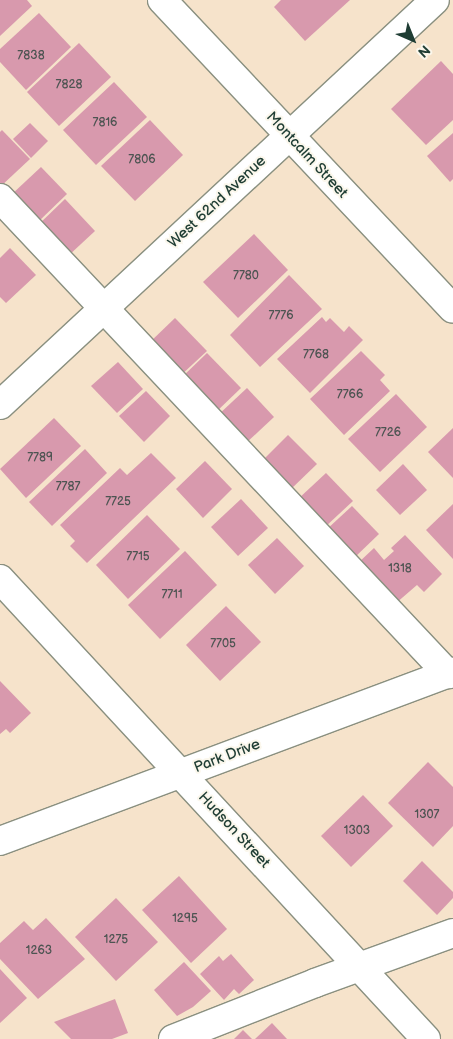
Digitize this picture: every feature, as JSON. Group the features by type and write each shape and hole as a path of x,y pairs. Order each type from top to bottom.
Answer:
{"street":[{"name":"Montcalm Street","path":"162,0 453,309"},
{"name":"West 62nd Avenue","path":"0,405 435,0"},
{"path":"0,198 450,673"},
{"name":"Hudson Street","path":"0,578 426,1039"},
{"name":"Park Drive","path":"0,841 450,673"},
{"path":"173,1039 359,967 453,934"}],"building":[{"path":"0,0 27,0 32,6 0,36"},
{"path":"281,0 350,0 305,41 274,7"},
{"path":"39,13 71,47 26,90 0,62 0,49"},
{"path":"79,43 111,77 59,126 27,92"},
{"path":"441,61 453,74 453,120 426,145 391,109"},
{"path":"114,82 147,117 96,165 63,130"},
{"path":"150,120 183,155 135,201 101,166"},
{"path":"30,123 48,141 31,158 13,139"},
{"path":"2,130 30,159 0,187 0,132"},
{"path":"453,133 453,179 450,182 427,156"},
{"path":"41,167 67,194 37,223 11,195"},
{"path":"65,199 95,231 67,257 37,226"},
{"path":"254,234 288,270 238,318 203,282"},
{"path":"10,248 36,275 6,303 0,297 0,258"},
{"path":"289,275 322,309 260,367 230,335"},
{"path":"322,317 326,322 330,318 344,332 349,326 363,340 310,393 277,359"},
{"path":"175,318 207,351 179,377 148,344"},
{"path":"361,351 385,375 380,380 390,391 344,435 310,399"},
{"path":"207,353 241,388 214,414 180,379"},
{"path":"118,362 143,389 117,413 91,386"},
{"path":"247,388 274,417 244,445 217,416"},
{"path":"146,391 170,416 144,442 119,416"},
{"path":"396,394 427,427 380,472 348,439"},
{"path":"54,418 81,446 26,498 0,469"},
{"path":"453,428 453,478 428,452"},
{"path":"288,435 317,464 289,491 261,462"},
{"path":"85,449 107,473 52,526 29,502"},
{"path":"151,453 176,478 87,563 70,546 75,541 60,525 120,468 127,475"},
{"path":"205,461 232,489 203,518 176,489"},
{"path":"403,464 427,490 400,515 376,490"},
{"path":"326,473 353,501 324,528 297,500"},
{"path":"241,499 268,528 238,556 211,527"},
{"path":"453,504 453,559 426,530"},
{"path":"352,506 379,534 353,559 326,530"},
{"path":"147,515 180,549 128,599 96,565"},
{"path":"405,535 442,574 424,592 417,585 395,604 357,564 374,548 384,560 394,551 391,548"},
{"path":"277,538 304,566 275,594 248,565"},
{"path":"185,551 217,585 160,639 128,605"},
{"path":"226,606 261,642 220,681 186,645"},
{"path":"0,681 31,713 10,733 6,729 0,734"},
{"path":"428,762 453,787 453,826 433,847 388,803"},
{"path":"363,795 393,826 351,867 321,836"},
{"path":"422,861 453,892 453,898 437,915 403,881"},
{"path":"179,876 227,929 191,963 142,910"},
{"path":"116,898 158,942 116,981 75,937"},
{"path":"46,918 85,959 38,999 0,959 0,943 24,921 33,930"},
{"path":"231,954 254,980 239,994 234,989 224,1000 200,974 219,956 223,961"},
{"path":"184,962 211,991 193,1007 177,1016 154,990"},
{"path":"0,969 27,998 0,1023"},
{"path":"115,999 128,1033 112,1039 71,1039 54,1022"},
{"path":"272,1023 287,1039 255,1039"},
{"path":"243,1030 252,1039 234,1039"}]}
